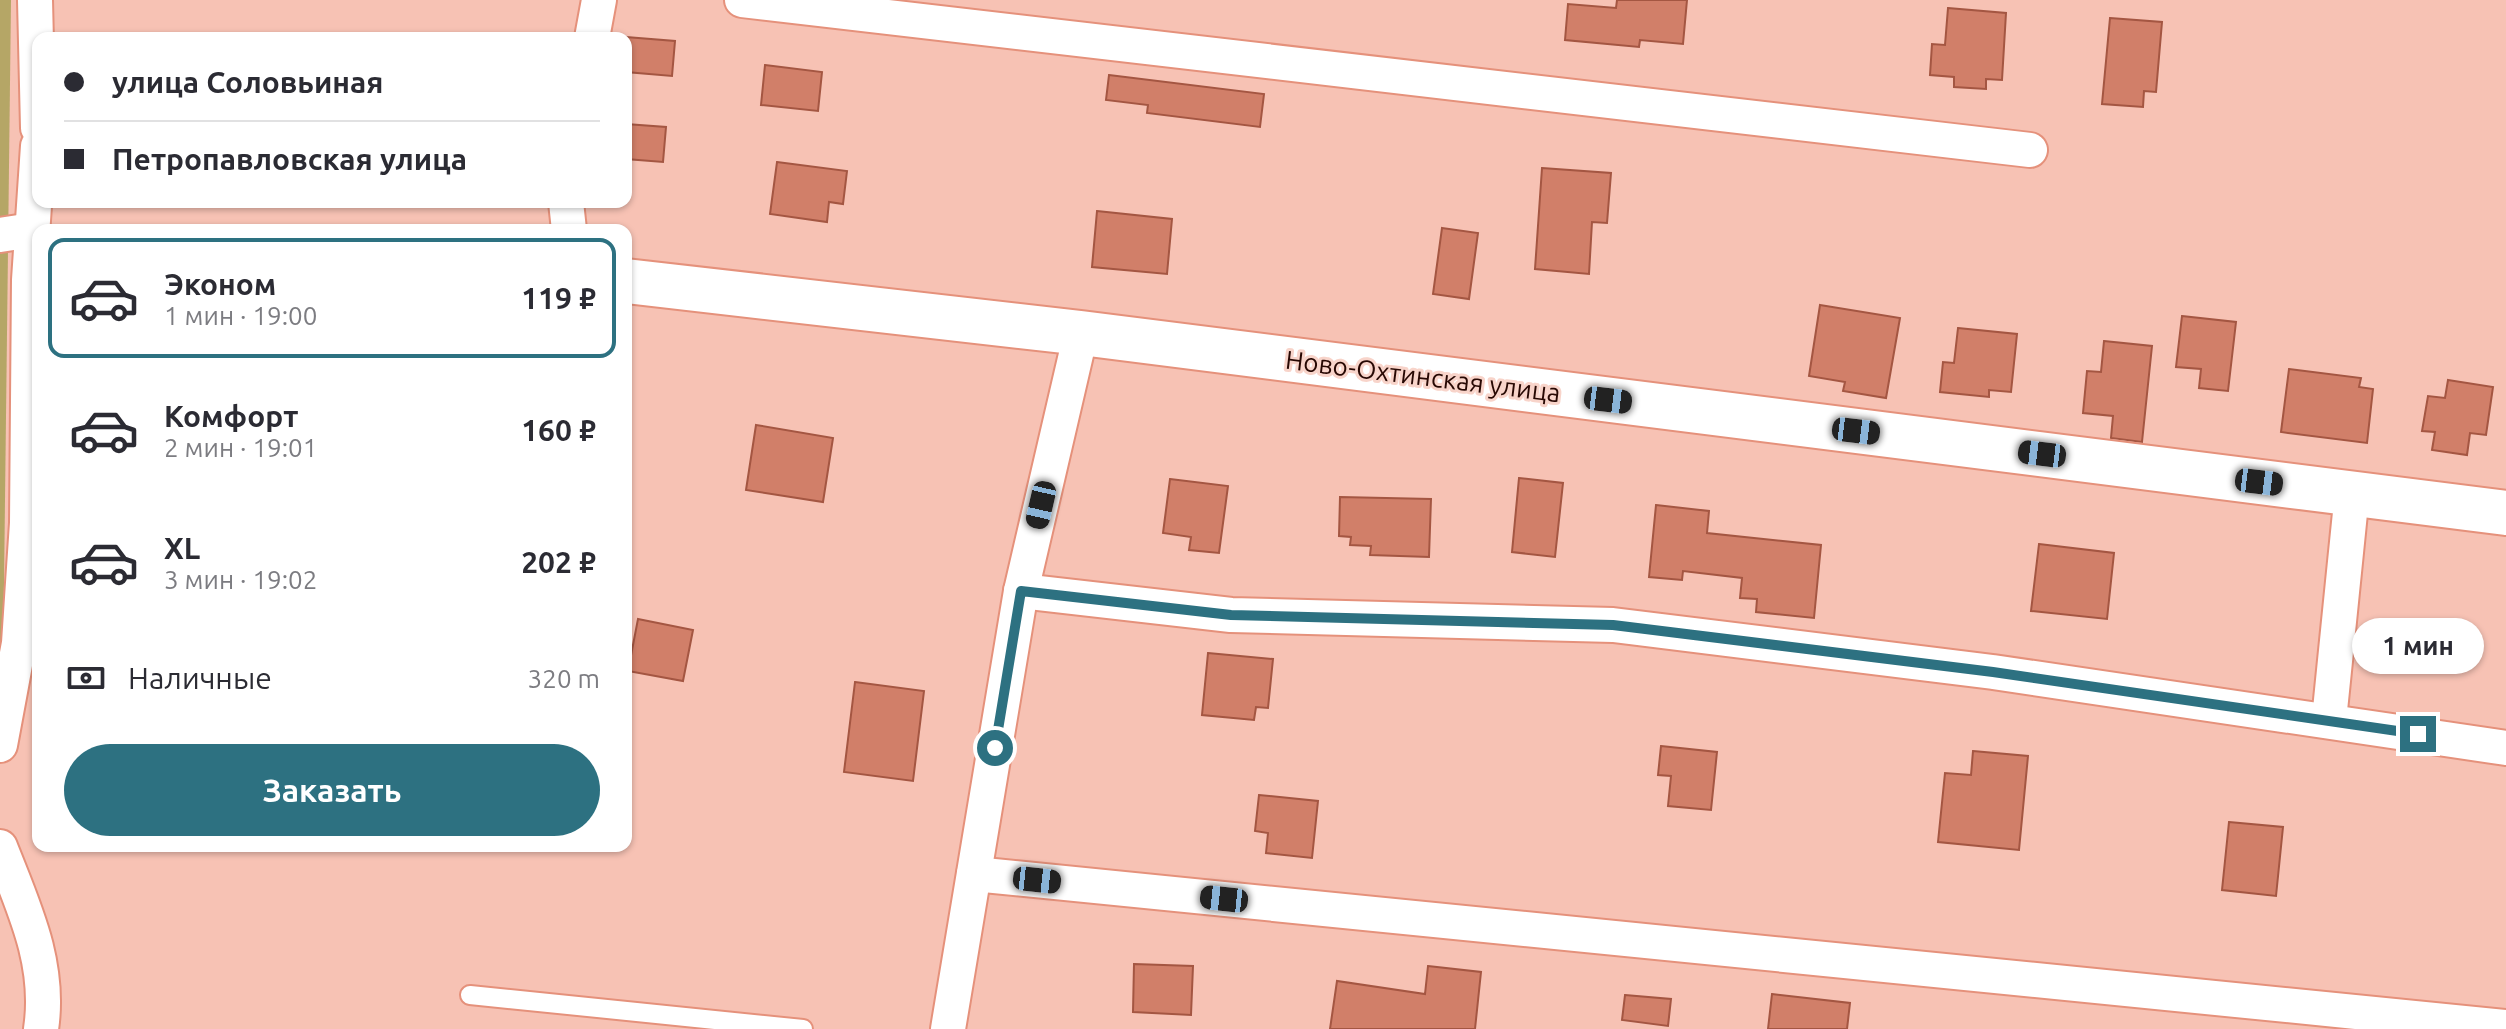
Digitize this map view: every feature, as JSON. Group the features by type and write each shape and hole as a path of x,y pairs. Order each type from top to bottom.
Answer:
{"street":[{"path":"35,0 36,32"},
{"path":"593,32 599,0"},
{"path":"742,0 2030,150"},
{"path":"0,745 19,643 27,523 16,233 32,170"},
{"name":"Ново-Охтинская улица","path":"632,282 1081,333 2506,513"},
{"path":"948,1029 1021,591 1081,333"},
{"path":"2329,720 2352,493"},
{"path":"1021,591 1231,615 1613,625 1993,672 2506,748"},
{"path":"0,847 36,940 42,978 41,1029"},
{"path":"974,874 2506,1027"}],"lane":[{"path":"470,995 803,1029"}],"shaded area":[{"path":"0,0 11,0 3,667 0,666"}],"building":[{"path":"1617,0 1687,0 1683,44 1640,40 1639,47 1565,40 1568,4 1616,8"},
{"path":"1948,8 2006,13 2002,80 1986,79 1986,89 1954,87 1954,77 1930,75 1932,44 1945,45"},
{"path":"2110,18 2162,22 2156,92 2144,91 2143,107 2102,104"},
{"path":"632,37 675,41 672,76 632,73"},
{"path":"765,65 822,72 818,111 761,105"},
{"path":"1109,75 1264,94 1260,127 1147,113 1148,105 1106,100"},
{"path":"632,124 666,127 663,162 632,159"},
{"path":"777,162 847,171 843,204 829,202 827,222 770,214"},
{"path":"1542,168 1611,173 1607,223 1592,222 1589,274 1535,269"},
{"path":"1097,211 1172,219 1167,274 1092,267"},
{"path":"1442,228 1478,233 1469,299 1433,294"},
{"path":"1820,305 1900,318 1886,398 1843,391 1845,382 1809,376"},
{"path":"2182,316 2236,322 2228,391 2199,388 2201,369 2176,367"},
{"path":"1958,328 2017,334 2011,392 1989,390 1989,397 1940,392 1943,362 1954,363"},
{"path":"2104,341 2152,346 2142,442 2111,438 2113,416 2083,413 2087,371 2101,372"},
{"path":"2289,369 2361,378 2359,387 2373,389 2367,443 2281,432"},
{"path":"2448,380 2493,387 2486,435 2470,433 2467,455 2432,450 2435,432 2422,431 2428,396 2445,398"},
{"path":"756,425 833,438 823,502 746,490"},
{"path":"1519,478 1563,483 1555,557 1512,552"},
{"path":"1170,479 1228,486 1219,553 1189,550 1191,537 1163,533"},
{"path":"1340,497 1431,499 1429,557 1370,555 1371,546 1350,545 1351,537 1339,536"},
{"path":"1656,505 1709,511 1707,533 1821,545 1814,618 1756,612 1757,599 1740,598 1742,578 1683,571 1682,580 1649,577"},
{"path":"2039,544 2114,553 2107,619 2031,611"},
{"path":"638,619 693,630 683,681 632,672 632,650"},
{"path":"1208,653 1273,659 1268,708 1256,707 1254,720 1202,715"},
{"path":"855,682 924,691 913,781 844,772"},
{"path":"1661,746 1717,752 1711,810 1668,806 1671,776 1658,775"},
{"path":"1973,751 2028,756 2019,850 1938,842 1945,773 1971,775"},
{"path":"1259,795 1318,801 1312,858 1266,853 1268,833 1255,831"},
{"path":"2229,822 2283,827 2276,896 2222,890"},
{"path":"1134,964 1193,966 1191,1015 1133,1012"},
{"path":"1428,966 1481,972 1475,1029 1330,1029 1337,981 1425,994"},
{"path":"1772,994 1850,1003 1847,1029 1768,1029"},
{"path":"1625,995 1671,999 1668,1026 1622,1020"}],"route":[{"path":"995,748 1021,591 1231,615 1613,625 1993,672 2418,734"}]}
